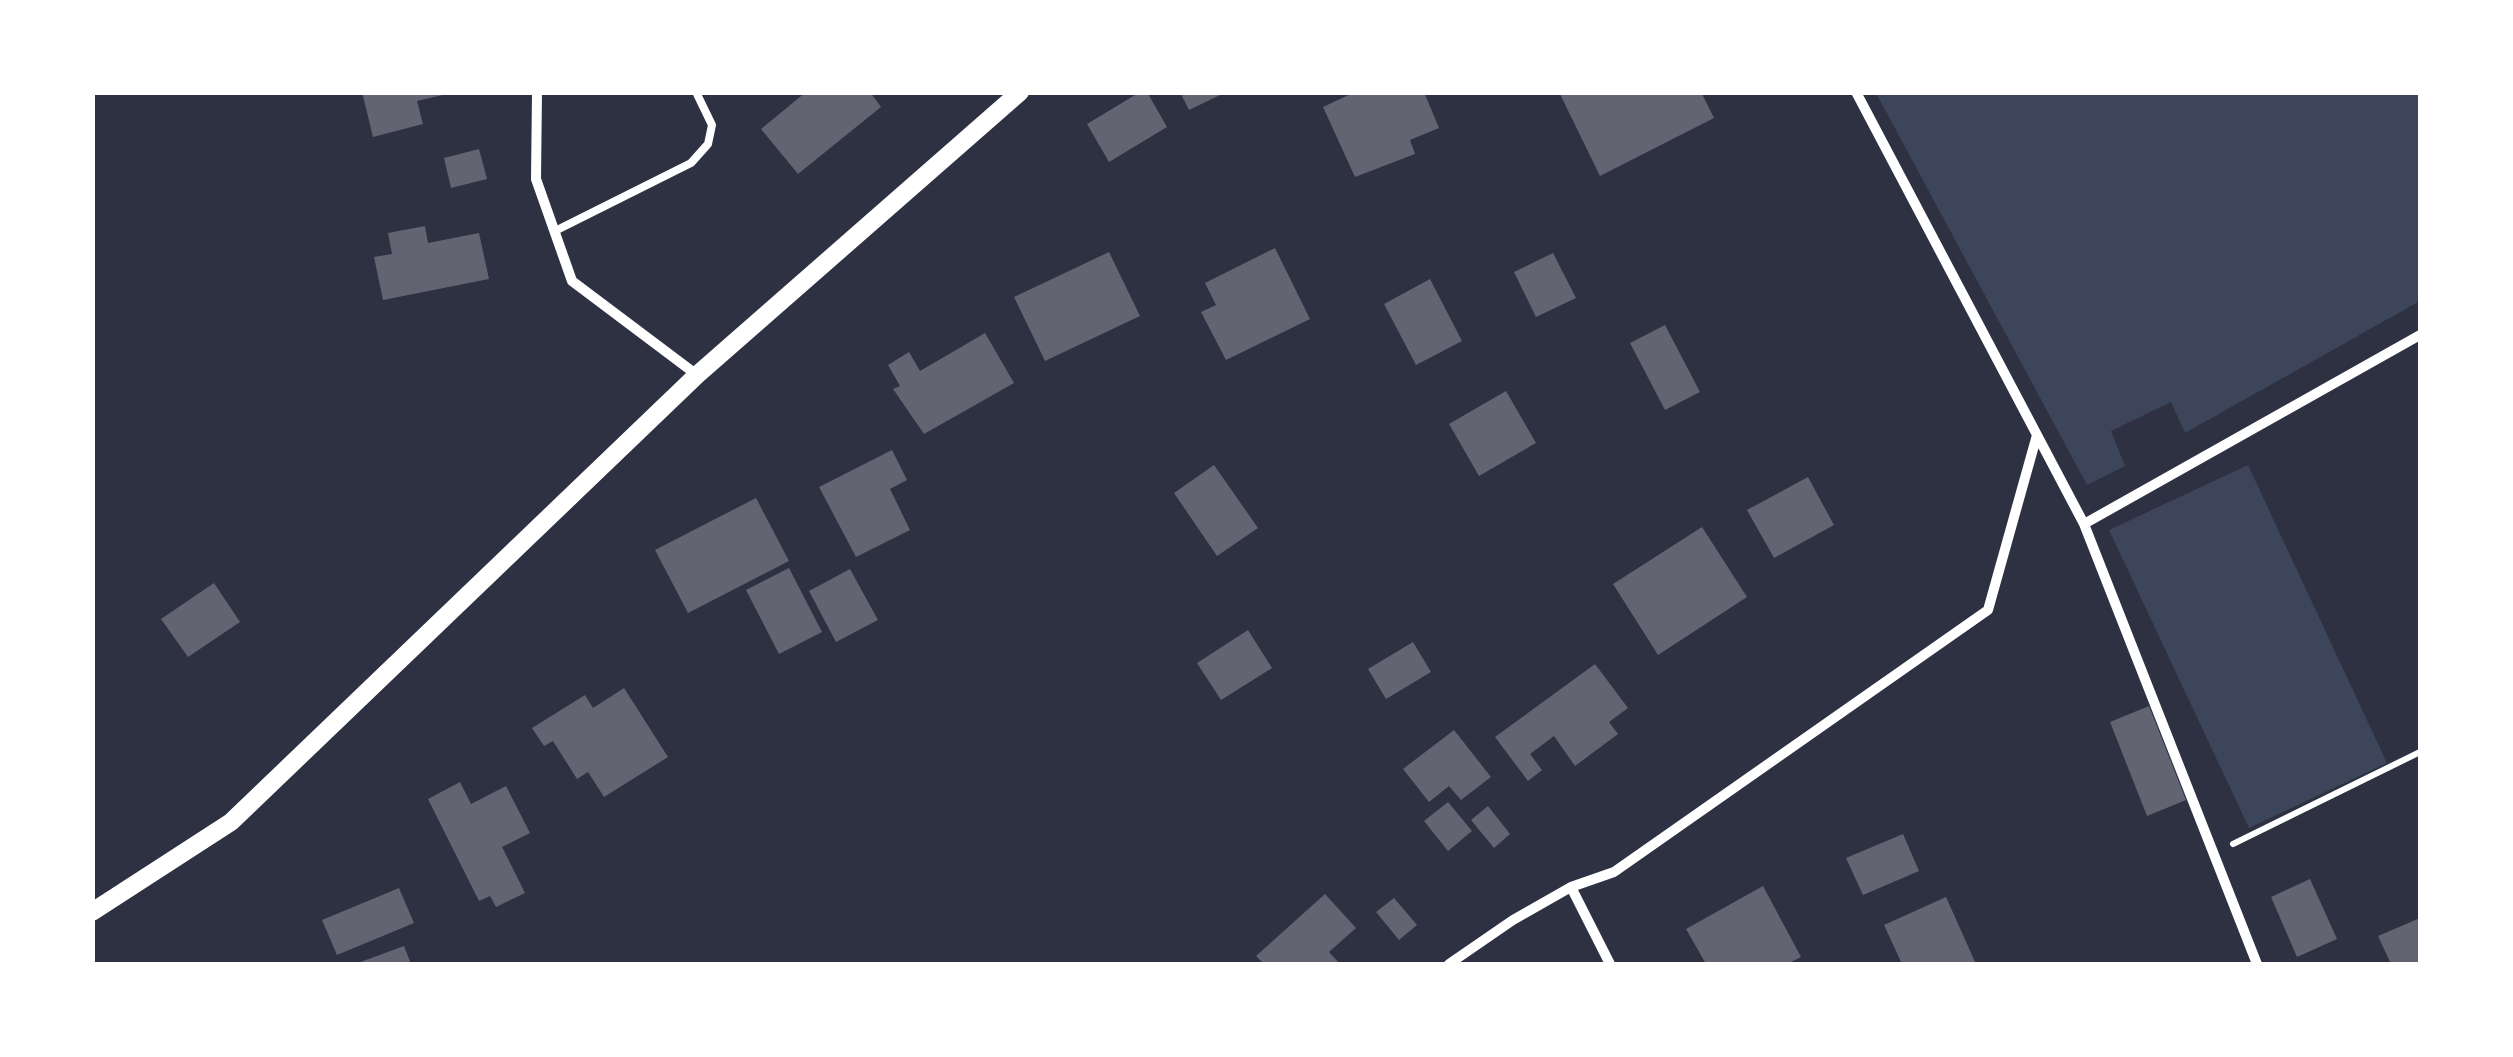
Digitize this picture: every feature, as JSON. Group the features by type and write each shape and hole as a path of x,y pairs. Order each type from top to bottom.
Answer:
{"street":[{"path":"537,92 536,179 572,281 697,375"},
{"path":"92,912 231,822 697,375 1020,92"},
{"path":"1856,92 2084,524 2257,964"},
{"path":"2084,524 2420,335"},
{"path":"1449,964 1513,920 1571,887 1614,872 1988,610 2037,435"},
{"path":"1571,887 1610,964"}],"lane":[{"path":"555,231 691,163 708,144 712,125 697,94 700,92"}],"path":[{"path":"2214,854 2420,752"}],"shaded area":[{"path":"1876,93 2420,93 2420,301 2185,433 2171,402 2111,431 2125,466 2087,485"},
{"path":"2248,465 2387,763 2249,828 2109,530"}],"building":[{"path":"362,92 447,94 417,101 423,124 373,137"},
{"path":"806,92 870,92 881,107 798,174 761,129"},
{"path":"1140,92 1147,92 1167,127 1109,162 1087,124"},
{"path":"1180,92 1219,92 1220,95 1189,110"},
{"path":"1355,92 1424,92 1439,128 1410,140 1415,154 1355,177 1323,107"},
{"path":"1559,92 1701,92 1714,118 1600,176"},
{"path":"479,149 487,179 451,188 444,158"},
{"path":"425,226 428,243 479,233 489,279 383,300 374,257 392,254 388,233"},
{"path":"1275,248 1310,319 1226,360 1201,312 1216,305 1205,283"},
{"path":"1109,252 1140,316 1045,361 1014,297"},
{"path":"1553,253 1576,298 1536,317 1514,272"},
{"path":"1430,279 1462,341 1416,365 1384,304"},
{"path":"1665,325 1700,392 1665,410 1630,343"},
{"path":"985,333 1014,383 924,434 893,389 900,386 888,365 909,352 920,371"},
{"path":"1506,391 1536,443 1479,476 1449,424"},
{"path":"892,450 907,480 890,489 910,530 856,557 819,487"},
{"path":"1214,465 1258,528 1217,556 1174,493"},
{"path":"1808,477 1834,525 1774,558 1747,510"},
{"path":"756,498 789,561 688,613 655,550"},
{"path":"1702,527 1747,597 1658,655 1613,584"},
{"path":"789,568 822,632 779,654 746,590"},
{"path":"850,569 878,620 836,642 809,591"},
{"path":"214,583 240,622 188,657 161,619"},
{"path":"1248,630 1272,668 1221,700 1197,663"},
{"path":"1413,642 1431,672 1386,699 1368,669"},
{"path":"1595,664 1628,708 1609,722 1618,734 1575,766 1554,736 1530,754 1542,770 1528,781 1495,737"},
{"path":"624,688 668,757 604,797 588,772 577,779 553,741 544,746 532,728 585,695 593,708"},
{"path":"2149,706 2186,800 2147,816 2110,722"},
{"path":"1454,730 1491,777 1461,800 1449,786 1429,802 1403,769"},
{"path":"460,782 471,804 506,786 530,833 502,847 525,893 496,907 490,896 479,901 428,799"},
{"path":"1448,802 1472,831 1448,851 1424,821"},
{"path":"1488,806 1510,834 1494,848 1471,820"},
{"path":"1903,834 1919,871 1863,895 1846,858"},
{"path":"2310,879 2337,939 2297,957 2271,897"},
{"path":"1763,886 1801,957 1787,964 1706,964 1686,929"},
{"path":"399,888 414,923 337,955 322,920"},
{"path":"1325,894 1356,928 1329,952 1340,964 1264,964 1256,956"},
{"path":"1946,897 1976,964 1902,964 1884,925"},
{"path":"1394,898 1417,925 1399,940 1376,912"},
{"path":"2420,918 2420,964 2391,964 2378,936"},
{"path":"404,946 411,964 355,964"}]}
